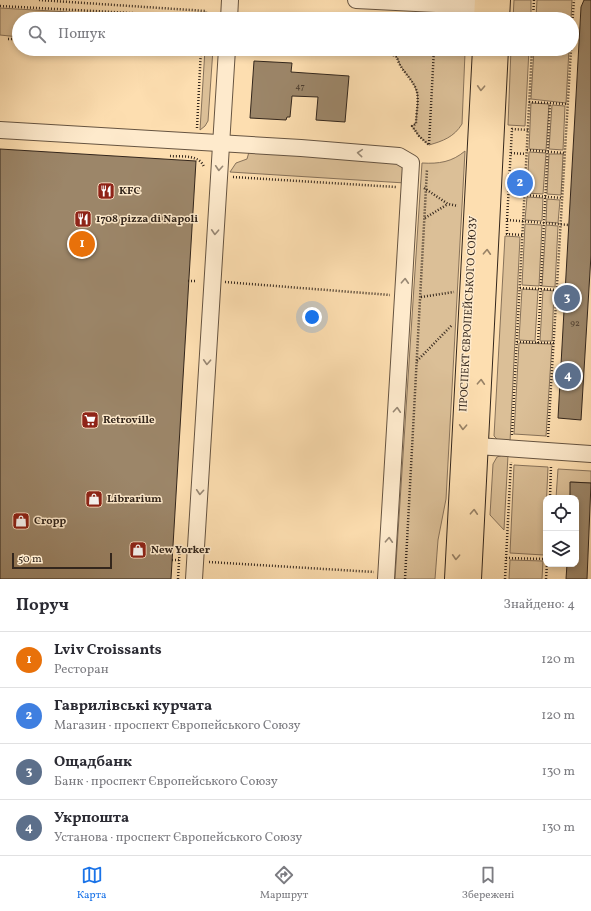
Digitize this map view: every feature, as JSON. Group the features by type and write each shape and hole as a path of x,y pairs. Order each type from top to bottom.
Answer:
{"main road":[{"name":"ПРОСПЕКТ ЄВРОПЕЙСЬКОГО СОЮЗУ","path":"455,579 483,56"},
{"name":"ПРОСПЕКТ ЄВРОПЕЙСЬКОГО СОЮЗУ","path":"471,579 498,56"}],"street":[{"path":"229,12 230,0"},
{"path":"356,0 492,9"},
{"path":"194,579 227,56"},
{"path":"0,130 301,148 399,156 412,163 382,576"},
{"path":"477,446 591,454"}],"path":[{"path":"39,0 206,12"},
{"path":"533,12 534,0"},
{"path":"573,12 574,0"},
{"path":"0,6 103,12"},
{"path":"197,132 201,56"},
{"path":"395,56 397,57 399,66 408,75 417,93 416,124 412,126 419,136 429,145 434,56"},
{"path":"505,579 532,56"},
{"path":"550,495 554,344 570,56"},
{"path":"529,102 567,104"},
{"path":"538,343 550,103"},
{"path":"522,235 507,234 512,129 528,130"},
{"path":"511,153 564,153"},
{"path":"164,156 195,158 202,163 204,175"},
{"path":"406,579 427,169"},
{"path":"510,173 525,174"},
{"path":"226,176 400,187"},
{"path":"425,188 448,204"},
{"path":"524,195 562,198"},
{"path":"424,219 448,204 458,204"},
{"path":"507,220 569,225"},
{"path":"196,289 198,274"},
{"path":"188,280 197,281"},
{"path":"223,282 392,295"},
{"path":"520,288 557,290"},
{"path":"421,297 454,292 454,298"},
{"path":"417,361 453,324 453,318"},
{"path":"517,342 554,344"},
{"path":"178,579 181,536"},
{"path":"506,558 543,559"},
{"path":"172,560 179,560"},
{"path":"206,562 382,576"},
{"path":"546,579 547,567"}],"shaded area":[{"path":"514,0 531,0 531,12 513,12"},
{"path":"537,0 572,0 571,12 536,12"},
{"path":"0,8 68,12 12,12 12,36 0,35"},
{"path":"205,56 213,56 208,121 200,130"},
{"path":"395,56 465,56 462,124 452,135 429,145 419,136 412,126 416,123 418,103 417,92 413,82 401,66 397,57"},
{"path":"511,56 529,56 525,126 508,125"},
{"path":"534,56 569,56 566,103 531,99"},
{"path":"531,103 549,104 546,150 529,149"},
{"path":"552,105 565,106 563,150 549,149"},
{"path":"465,151 446,499 438,540 435,579 395,579 422,163 445,162 455,158"},
{"path":"249,152 400,161 405,165 405,183 230,172 236,163 247,159"},
{"path":"529,152 546,153 543,194 527,193"},
{"path":"549,154 563,154 561,195 547,194"},
{"path":"527,197 543,198 542,221 525,220"},
{"path":"547,199 560,200 558,223 546,222"},
{"path":"525,224 542,225 539,286 522,285"},
{"path":"546,225 558,226 555,287 542,286"},
{"path":"505,236 520,237 510,442 498,440 494,436"},
{"path":"522,289 538,290 535,341 519,340"},
{"path":"543,290 554,291 552,341 540,341"},
{"path":"519,343 552,344 546,436 514,434"},
{"path":"508,455 504,530 490,515 493,464 497,457"},
{"path":"514,465 548,467 547,495 543,495 543,555 510,553"},
{"path":"558,469 591,471 591,483 571,482 570,495 556,495"},
{"path":"510,560 543,561 542,579 509,579"}],"building":[{"path":"584,0 591,0 591,255 581,420 558,418 581,7"},
{"path":"254,61 292,63 291,72 349,76 345,122 316,120 318,97 292,96 290,117 287,117 286,120 250,118"},
{"name":"Retroville","path":"0,149 196,161 171,579 0,579"},
{"path":"570,482 591,483 587,579 566,579 567,567 579,567 579,495 570,495"}],"place":[{"name":"Гаврилівські курчата","path":"520,183"},
{"name":"KFC","path":"106,191"},
{"name":"1708 pizza di Napoli","path":"83,219"},
{"name":"Lviv Croissants","path":"82,244"},
{"name":"Ощадбанк","path":"567,298"},
{"name":"Укрпошта","path":"568,376"},
{"name":"Retroville","path":"90,420"},
{"name":"Librarium","path":"94,499"},
{"name":"Cropp","path":"21,521"},
{"name":"New Yorker","path":"138,550"}]}
